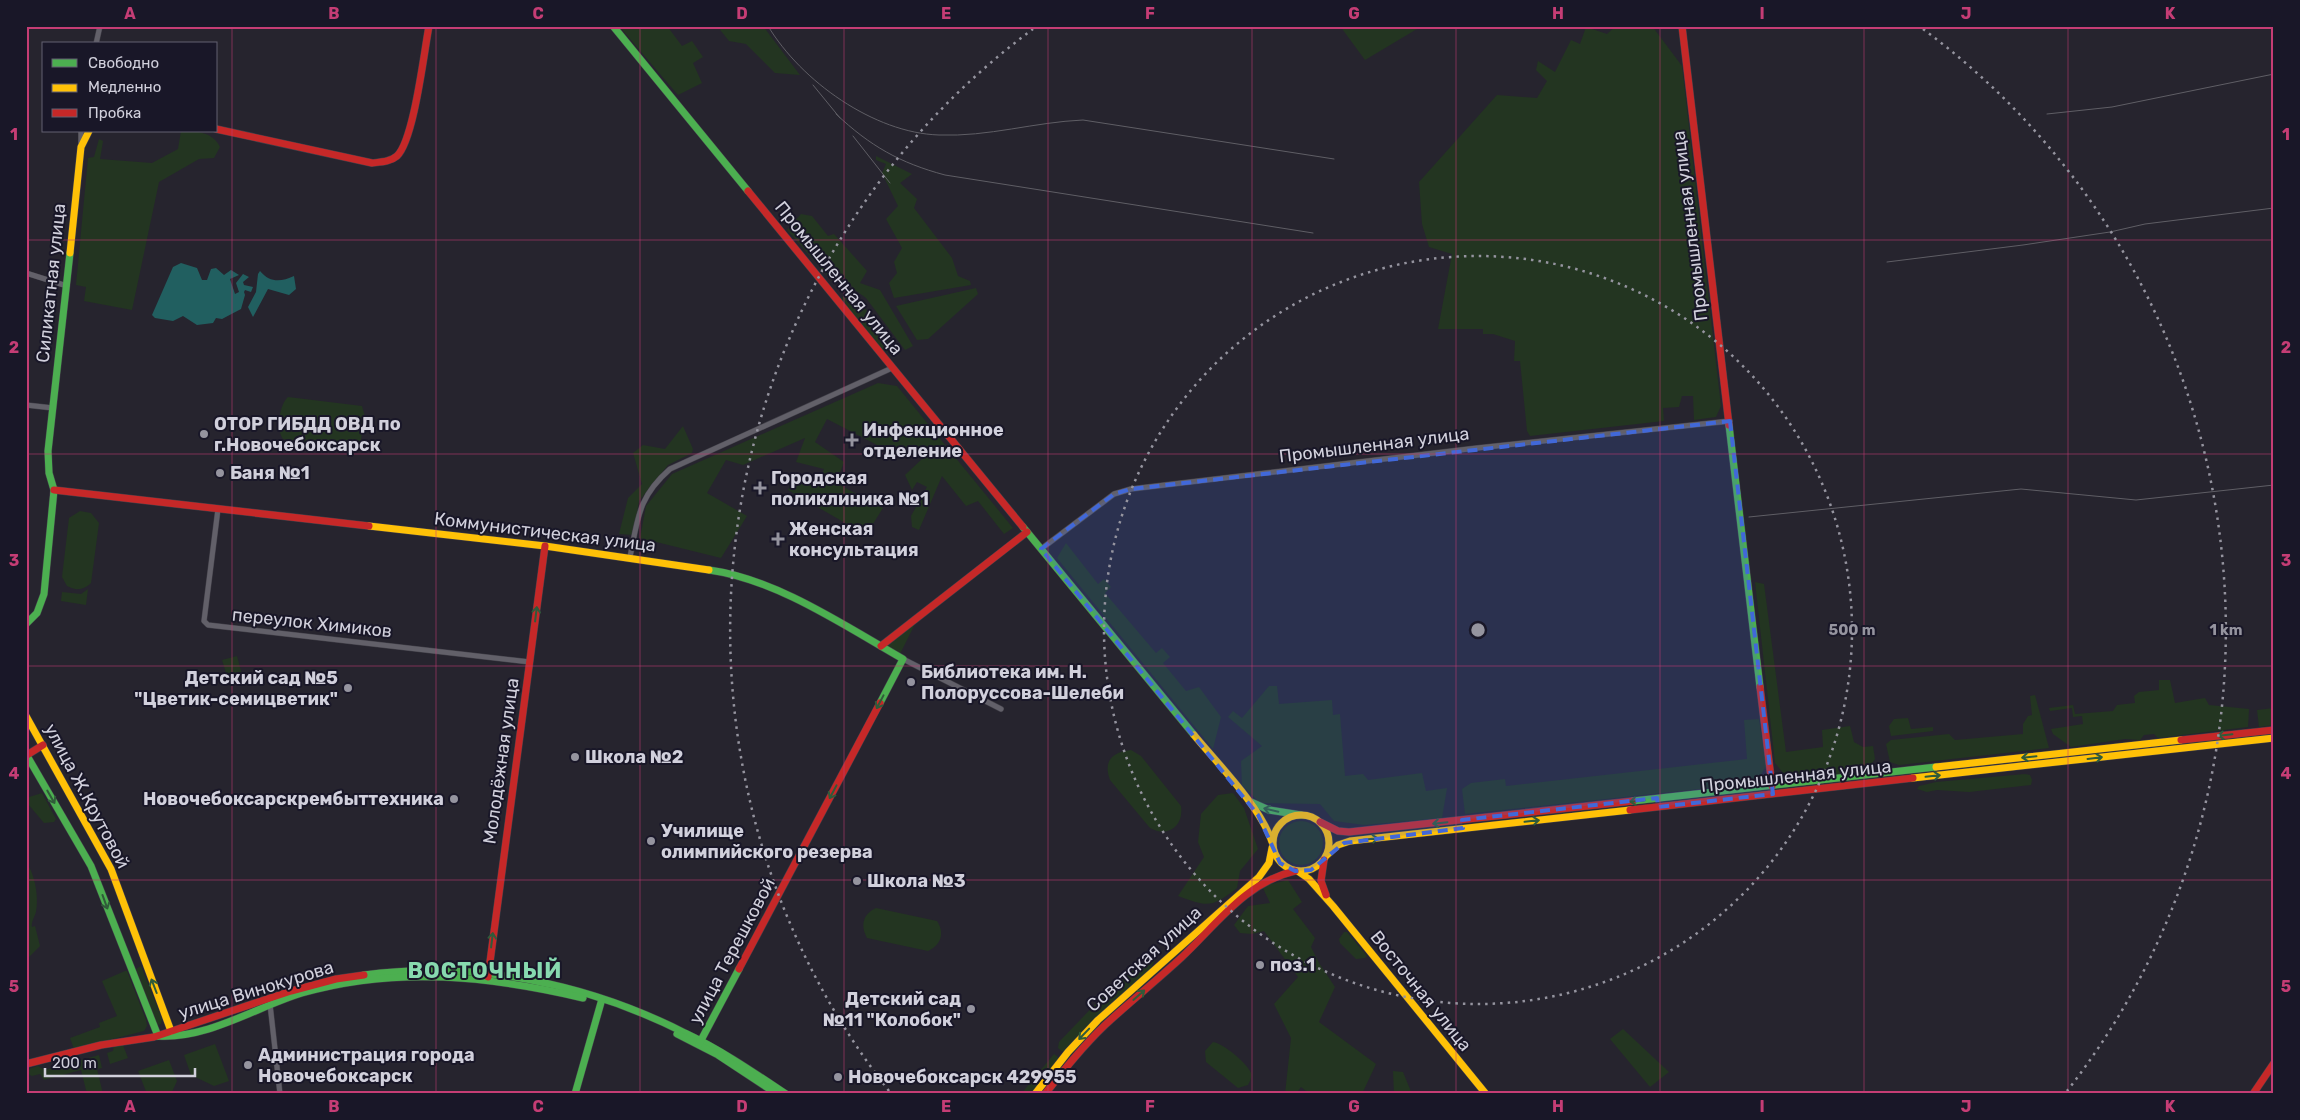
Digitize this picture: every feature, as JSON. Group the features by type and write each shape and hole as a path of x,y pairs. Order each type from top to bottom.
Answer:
{"street":[{"path":"96,42 100,26"},
{"path":"218,129 372,163 392,160 405,146 410,130 429,26"},
{"name":"Промышленная улица","path":"613,26 1244,796 1268,829 1272,845"},
{"name":"Промышленная улица","path":"1682,26 1772,786"},
{"path":"81,132 81,147"},
{"path":"81,147 88,132"},
{"name":"Силикатная улица","path":"26,624 37,613 44,594 54,490 48,462 81,147"},
{"path":"26,273 67,286"},
{"path":"630,557 643,500 659,478 670,469 892,368"},
{"path":"26,406 53,408"},
{"name":"Промышленная улица","path":"1041,549 1114,494 1131,489 1477,448 1730,422"},
{"name":"Коммунистическая улица","path":"54,490 545,546 630,557 732,574 792,599 1001,709"},
{"name":"переулок Химиков","path":"218,509 204,621 208,625 530,662"},
{"path":"881,646 1026,532"},
{"name":"Молодёжная улица","path":"488,977 545,546"},
{"name":"улица Терешковой","path":"700,1042 903,659"},
{"name":"улица Ж.Крутовой","path":"26,716 111,869 171,1031"},
{"name":"Промышленная улица","path":"1320,822 1338,831 1349,832 2274,730"},
{"path":"2254,732 2255,740"},
{"name":"Промышленная улица","path":"1325,857 1338,845 1350,841 2274,738"},
{"path":"2185,740 2186,748"},
{"path":"27,754 43,745"},
{"name":"улица Ж.Крутовой","path":"27,754 91,866 158,1036"},
{"path":"2053,754 2054,763"},
{"path":"1770,772 1777,780 1789,784"},
{"path":"1884,773 1885,781"},
{"path":"1772,786 1773,794"},
{"name":"Промышленная улица","path":"1244,796 1259,807 1301,815"},
{"path":"1657,798 1658,807"},
{"path":"1301,815 1312,817 1320,822 1329,838 1325,857 1311,870 1297,871 1280,863 1272,845 1274,832 1281,823 1290,817 1301,815"},
{"path":"1462,820 1463,828"},
{"name":"Советская улица","path":"1035,1094 1068,1052 1098,1020 1242,896 1264,870 1271,858 1272,845"},
{"name":"Восточная улица","path":"1325,857 1321,881 1324,892 1333,906"},
{"name":"Советская улица","path":"1242,896 1281,874 1297,871"},
{"name":"Восточная улица","path":"1297,871 1309,879 1333,906 1486,1094"},
{"name":"Советская улица","path":"1046,1094 1094,1036 1182,957 1226,910"},
{"name":"улица Винокурова","path":"26,1064 113,1043 158,1036 336,982 402,973 443,970 488,977 601,1001 700,1042 786,1094"},
{"path":"269,1001 280,1094"},
{"name":"улица Винокурова","path":"158,1036 167,1038 187,1035 269,1001"},
{"path":"575,1094 601,1001"},
{"name":"улица Винокурова","path":"719,1053 777,1094"},
{"path":"2253,1094 2274,1063"}],"highlighted area":[{"path":"1730,421 1773,794 1658,807 1657,798 1462,820 1463,828 1344,843 1311,870 1295,871 1280,863 1258,815 1041,549 1114,494 1131,489"}],"shaded area":[{"path":"619,26 667,26 682,46 692,41 703,57 693,63 702,83 678,95"},
{"path":"717,26 763,26 800,75 775,73 746,44 729,41"},
{"path":"1340,26 1422,26 1365,60"},
{"path":"1616,26 1652,26 1682,66 1721,406 1716,417 1694,420 1693,396 1682,396 1679,407 1663,408 1664,421 1530,436 1527,431 1520,361 1514,361 1515,341 1493,334 1483,334 1483,329 1438,329 1452,254 1429,247 1422,224 1419,182 1497,95 1537,98 1547,81 1536,70 1538,61 1555,72 1571,40 1580,44 1586,27 1607,34"},
{"path":"181,132 204,133 213,138 220,147 214,158 199,159 159,182 132,310 84,301 86,287 76,285 88,158 94,157 99,139 103,141 100,159 152,163 178,149"},
{"path":"876,156 912,174 900,183 917,199 914,208 952,258 958,276 970,281 971,285 894,298 889,283 897,273 894,262 902,248 886,219 898,206 882,173 886,164 876,160"},
{"path":"801,214 812,216 828,236 834,234 867,271 860,283 880,290 913,346 905,350 866,298 855,290 842,274 833,282 787,230"},
{"path":"181,263 197,268 202,280 207,280 211,269 216,268 224,275 231,270 239,275 230,279 235,294 239,292 236,283 243,274 249,277 243,282 244,285 253,287 251,292 245,290 241,309 222,319 216,318 213,323 197,325 183,316 173,321 155,318 152,315 173,267"},
{"path":"260,271 268,278 276,280 294,276 296,289 289,295 268,289 253,317 248,307 256,292"},
{"path":"976,288 978,294 928,339 917,340 896,306"},
{"path":"845,295 862,304 895,348 891,353 882,350 841,298"},
{"path":"878,383 897,386 1013,528 1004,534 978,501 966,506 942,476 919,530 912,527 911,516 927,487 917,482 912,490 905,475 922,459 916,448 902,458 827,419 815,442 844,462 836,483 883,508 866,535 788,490 792,481 819,481 824,469 796,462 805,438 743,465 726,460 707,493 747,516 721,558 640,538 646,506 672,474"},
{"path":"288,397 362,406 365,417 360,445 352,449 283,439 279,424 282,406"},
{"path":"683,426 693,449 692,453 668,465 639,501 633,535 619,534 628,498 642,484 633,453 643,445 665,449"},
{"path":"80,511 91,513 99,523 91,583 86,587 74,589 67,586 62,577 69,518"},
{"path":"1066,543 1098,584 1104,579 1111,587 1105,593 1156,653 1162,648 1170,657 1163,663 1186,691 1199,687 1221,717 1213,749 1057,558"},
{"path":"1755,582 1764,584 1786,752 1823,747 1822,730 1850,726 1854,742 1863,747 1873,746 1875,759 1866,772 1796,778 1784,774 1775,763"},
{"path":"88,589 86,605 61,601 62,592 81,594"},
{"path":"916,622 900,654 886,646"},
{"path":"237,656 244,682 230,686 222,660"},
{"path":"2159,680 2170,680 2175,703 2205,698 2209,705 2249,709 2248,727 2158,738 2154,734 2144,735 2140,740 2125,739 2071,747 2053,734 2051,729 2083,724 2082,716 2073,717 2072,708 2050,711 2049,708 2073,705 2075,714 2113,711 2117,705 2135,703 2134,696 2139,692 2159,690"},
{"path":"1269,686 1277,686 1279,704 1332,700 1333,715 1340,714 1345,776 1363,774 1368,780 1422,773 1426,791 1447,788 1442,818 1364,825 1334,821 1320,804 1260,803 1242,785 1241,761 1262,746 1228,717 1233,711 1242,718"},
{"path":"2035,695 2049,748 1899,765 1890,762 1886,744 1891,740 1949,734 1955,740 2023,734 2023,724 2028,716 2032,715 2030,696"},
{"path":"2274,708 2274,725 2259,727 2257,710"},
{"path":"1908,718 1911,729 1933,727 1933,731 1891,736 1889,726 1894,719"},
{"path":"1759,719 1766,766 1756,783 1465,814 1462,789 1471,783 1505,779 1506,786 1747,759 1744,720"},
{"path":"1131,750 1141,756 1181,806 1180,819 1169,831 1163,832 1150,828 1110,780 1108,768 1111,759 1114,755"},
{"path":"2030,775 2031,785 1969,792 1937,790 1927,792 1917,789 1919,786 1936,782"},
{"path":"42,793 56,819 54,822 44,823 28,804 26,805 26,798"},
{"path":"1233,793 1244,808 1258,849 1240,871 1237,888 1221,899 1209,904 1203,904 1178,896 1204,857 1198,842 1201,814 1218,795"},
{"path":"1305,821 1317,827 1322,834 1322,852 1317,859 1310,864 1297,865 1289,862 1282,855 1279,839 1282,831 1289,824"},
{"path":"26,862 36,886 37,906 32,927 35,926 40,946 26,960"},
{"path":"1288,880 1302,902 1293,909 1315,938 1311,947 1335,987 1319,1022 1376,1064 1362,1094 1310,1094 1301,1087 1296,1094 1285,1094 1291,1038 1274,1004 1298,977 1264,931 1252,934 1240,933 1234,925 1248,906 1270,903 1262,886"},
{"path":"876,908 937,921 941,930 939,942 928,951 867,938 863,924 864,920 868,913"},
{"path":"1344,932 1347,932 1367,956 1365,958 1356,959 1340,943 1339,939"},
{"path":"1156,951 1155,960 1150,970 1064,1053 1058,1048 1059,1042 1105,994"},
{"path":"141,966 162,1019 161,1024 158,1025 154,1022 136,969"},
{"path":"127,971 146,1020 147,1026 144,1031 74,1049 70,1038 100,1027 99,1023 117,1016 102,981"},
{"path":"1623,1029 1669,1072 1650,1087 1610,1039"},
{"path":"1213,1042 1229,1050 1245,1064 1251,1073 1248,1085 1238,1088 1206,1062 1205,1051"},
{"path":"114,1044 123,1045 128,1058 110,1064 107,1053 113,1051"},
{"path":"215,1044 229,1081 214,1086 191,1075 184,1055"},
{"path":"1054,1054 1058,1057 1057,1062 1032,1094 1021,1094"},
{"path":"99,1055 102,1068 97,1069 103,1094 87,1094 81,1070 44,1080 40,1074 32,1076 28,1074 29,1069 38,1066 45,1070"},
{"path":"169,1060 177,1081 171,1094 147,1094 138,1071"},
{"path":"1393,1071 1403,1072 1412,1094 1394,1094"}],"railway":[{"path":"768,26 799,66 841,100 865,114 890,125 914,132 939,135 975,134 1047,123 1083,120 1334,159"},
{"path":"2047,114 2112,107 2274,74"},
{"path":"813,85 840,118"},
{"path":"836,114 861,135 886,152 914,165 945,175 1313,233"},
{"path":"853,136 890,183"},
{"path":"1887,262 2023,245 2110,232 2145,224 2274,208"},
{"path":"1749,517 2021,489 2136,500 2274,485"}],"traffic: fast":[{"path":"613,26 748,191"},
{"path":"26,624 37,613 44,594 54,490 49,473 48,451 70,253"},
{"path":"1729,425 1760,687"},
{"path":"1023,527 1194,735"},
{"path":"709,570 734,575 785,593 903,659 880,703"},
{"path":"26,754 91,866 158,1036"},
{"path":"1633,801 1936,767"},
{"path":"1251,802 1269,810 1301,815"},
{"path":"699,1044 739,969"},
{"path":"364,975 405,971 446,971 488,974 529,980 569,989 609,1001 685,1033 724,1054 786,1094"},
{"path":"158,1036 177,1036 195,1033 232,1021 302,993 373,979 443,977 478,980 513,984 583,998"},
{"path":"575,1094 602,999"},
{"path":"677,1034 718,1055 777,1094"}],"traffic: slow":[{"path":"70,253 81,147 88,132"},
{"path":"369,526 545,546 709,570"},
{"path":"26,716 111,869 171,1031"},
{"path":"1194,735 1249,800 1272,842"},
{"path":"1913,778 2274,738"},
{"path":"1936,767 2181,740"},
{"path":"1327,855 1338,845 1350,841 1630,810"},
{"path":"1295,815 1307,815 1317,819 1325,827 1329,843 1325,859 1317,867 1307,871 1295,871 1285,867 1277,859 1273,849 1273,837 1277,827 1285,819 1295,815"},
{"path":"1035,1094 1068,1052 1098,1020 1259,877 1269,863 1272,848"},
{"path":"1299,872 1309,879 1333,906 1486,1094"}],"traffic: jam":[{"path":"218,129 372,163 391,159 397,156 403,147 408,133 417,95 429,26"},
{"path":"1682,26 1729,425"},
{"path":"748,191 1023,527"},
{"path":"54,490 369,526"},
{"path":"881,646 1027,532"},
{"path":"488,977 545,546"},
{"path":"1760,687 1772,786"},
{"path":"739,969 880,703"},
{"path":"2181,740 2274,730"},
{"path":"27,755 43,745"},
{"path":"1630,810 1913,778"},
{"path":"1320,822 1338,831 1349,832 1633,801"},
{"path":"1324,860 1321,881 1326,895"},
{"path":"1045,1094 1097,1033 1182,957 1233,906 1262,884 1278,876 1295,871"},
{"path":"26,1064 101,1045 154,1037 291,991 336,979 364,975"},
{"path":"2253,1094 2274,1063"}],"place":[{"name":"ОТОР ГИБДД ОВД по г.Новочебоксарск","path":"204,434"},
{"name":"Инфекционное отделение","path":"852,440"},
{"name":"Баня №1","path":"220,473"},
{"name":"Городская поликлиника №1","path":"760,488"},
{"name":"Женская консультация","path":"778,539"},
{"name":"Библиотека им. Н. Полоруссова-Шелеби","path":"911,682"},
{"name":"Детский сад №5 \"Цветик-семицветик\"","path":"348,688"},
{"name":"Школа №2","path":"575,757"},
{"name":"Новочебоксарскрембыттехника","path":"454,799"},
{"name":"Училище олимпийского резерва","path":"651,841"},
{"name":"Школа №3","path":"857,881"},
{"name":"поз.1","path":"1260,965"},
{"name":"Детский сад №11 \"Колобок\"","path":"971,1009"},
{"name":"Администрация города Новочебоксарск","path":"248,1065"},
{"name":"Новочебоксарск 429955","path":"838,1077"}],"district":[{"name":"ВОСТОЧНЫЙ","path":"485,970"}]}
